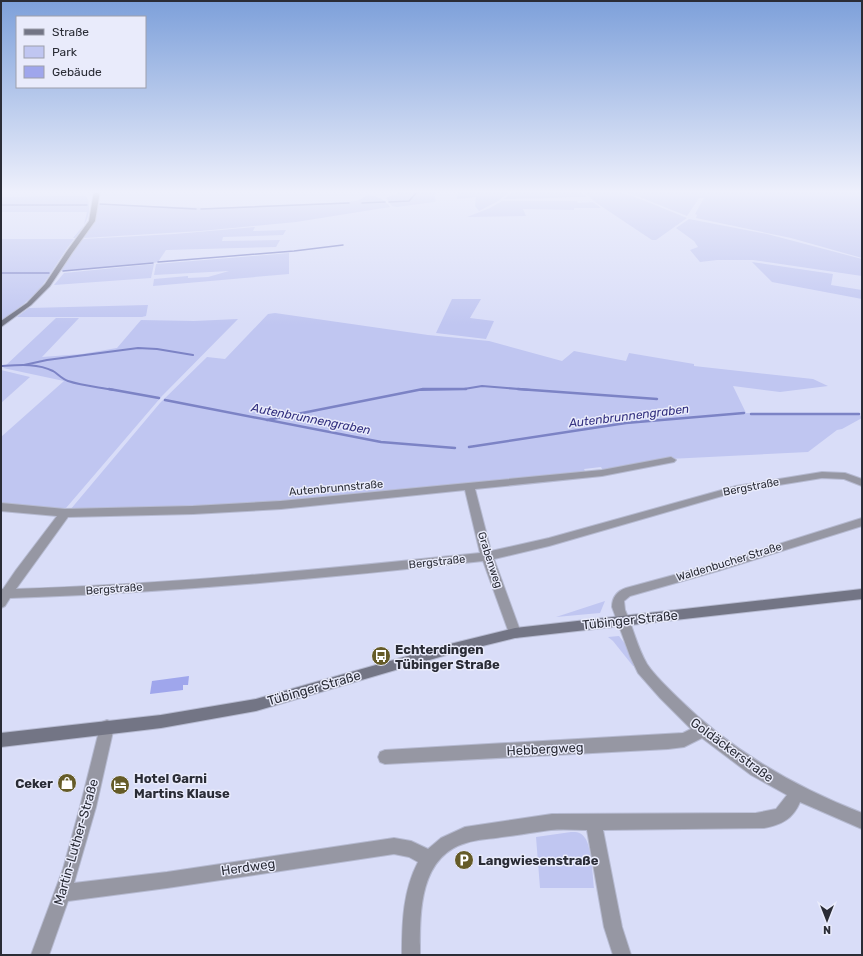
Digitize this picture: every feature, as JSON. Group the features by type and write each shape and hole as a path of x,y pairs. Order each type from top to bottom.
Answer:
{"main road":[{"path":"1,325 29,304 48,285 81,236"},
{"name":"Tübinger Straße","path":"1,740 184,718 255,705 469,643 515,633 862,594"}],"street":[{"name":"Autenbrunnstraße","path":"1,506 65,513 193,510 281,505 469,487 602,472 671,460"},
{"name":"Bergstraße","path":"3,597 282,577 487,556 542,544 699,498 736,489 822,475 845,476 862,483"},
{"name":"Grabenweg","path":"469,487 487,556 515,633"},
{"path":"3,597 65,513"},
{"name":"Waldenbucher Straße","path":"624,620 618,602 619,598 626,593 718,567 862,522"},
{"name":"Goldäckerstraße","path":"624,620 643,670 670,700 702,731 766,776 796,793 862,821"},
{"name":"Martin-Luther-Straße","path":"40,955 63,893 86,814 107,727"},
{"name":"Hebbergweg","path":"385,757 668,742 684,740 702,731"},
{"path":"411,955 412,910 418,881 430,859 445,844 465,835 538,824 770,820 781,816 789,809 796,793"},
{"path":"594,822 612,927 622,955"},
{"name":"Herdweg","path":"63,893 167,880 394,846 412,849 430,859"}],"green space":[{"path":"85,236 124,236 84,238"},
{"path":"146,236 265,236 223,237 222,241 280,240 276,247 166,250 158,262 154,263 60,271 80,241 84,239"},
{"path":"645,236 662,236 656,240 652,240"},
{"path":"687,236 773,236 862,259 862,276 753,260 717,260 700,262 690,250 698,247 694,241"},
{"path":"780,236 862,236 862,258"},
{"path":"1,239 74,239 39,289 24,304 1,321"},
{"path":"289,253 289,274 153,286 154,279 188,276 188,278 208,277 229,271 154,275 156,264"},
{"path":"752,262 833,274 831,285 862,290 862,299 772,282"},
{"path":"154,264 151,278 54,285 64,273"},
{"path":"452,299 481,299 470,318 494,321 486,339 436,333"},
{"path":"148,305 146,316 142,317 17,317 29,308"},
{"path":"275,313 428,335 489,341 562,361 574,351 626,361 629,353 694,364 694,366 813,379 828,386 780,392 733,386 746,413 859,413 862,418 842,429 837,430 808,452 669,459 603,471 601,467 584,469 586,473 331,498 148,509 70,510 160,403 207,357 225,359 268,314"},
{"path":"56,318 79,318 42,357 82,354 117,348 141,320 194,321 238,319 162,396 66,508 62,510 1,504 1,437 64,381 3,368"},
{"path":"1,370 30,377 1,403"},
{"path":"605,601 600,613 556,617"},
{"path":"619,636 629,649 635,666 633,666 608,637"},
{"path":"571,832 580,833 587,842 589,847 594,888 540,888 536,837"}],"building":[{"path":"189,676 188,685 183,685 183,690 150,694 152,681"}],"waterway":[{"path":"158,262 294,251 343,245"},
{"path":"63,271 153,263"},
{"path":"1,273 49,273"},
{"path":"24,365 47,360 138,348 157,349 193,355"},
{"name":"Autenbrunnengraben","path":"1,366 24,365"},
{"name":"Autenbrunnengraben","path":"24,365 47,368 68,381 114,390"},
{"path":"464,389 482,386 524,389"},
{"name":"Autenbrunnengraben","path":"109,389 159,398"},
{"path":"267,420 423,389 464,389"},
{"path":"420,390 464,389"},
{"path":"518,389 524,389"},
{"path":"524,389 657,399"},
{"path":"524,389 531,390"},
{"name":"Autenbrunnengraben","path":"165,400 267,420"},
{"name":"Autenbrunnengraben","path":"469,447 626,423 744,413"},
{"name":"Autenbrunnengraben","path":"751,414 859,414"},
{"name":"Autenbrunnengraben","path":"267,420 381,442 455,448"}],"place":[{"name":"Echterdingen Tübinger Straße","path":"381,656"},
{"name":"Ceker","path":"67,783"},
{"name":"Hotel Garni Martins Klause","path":"120,785"},
{"name":"Langwiesenstraße","path":"464,860"}]}
